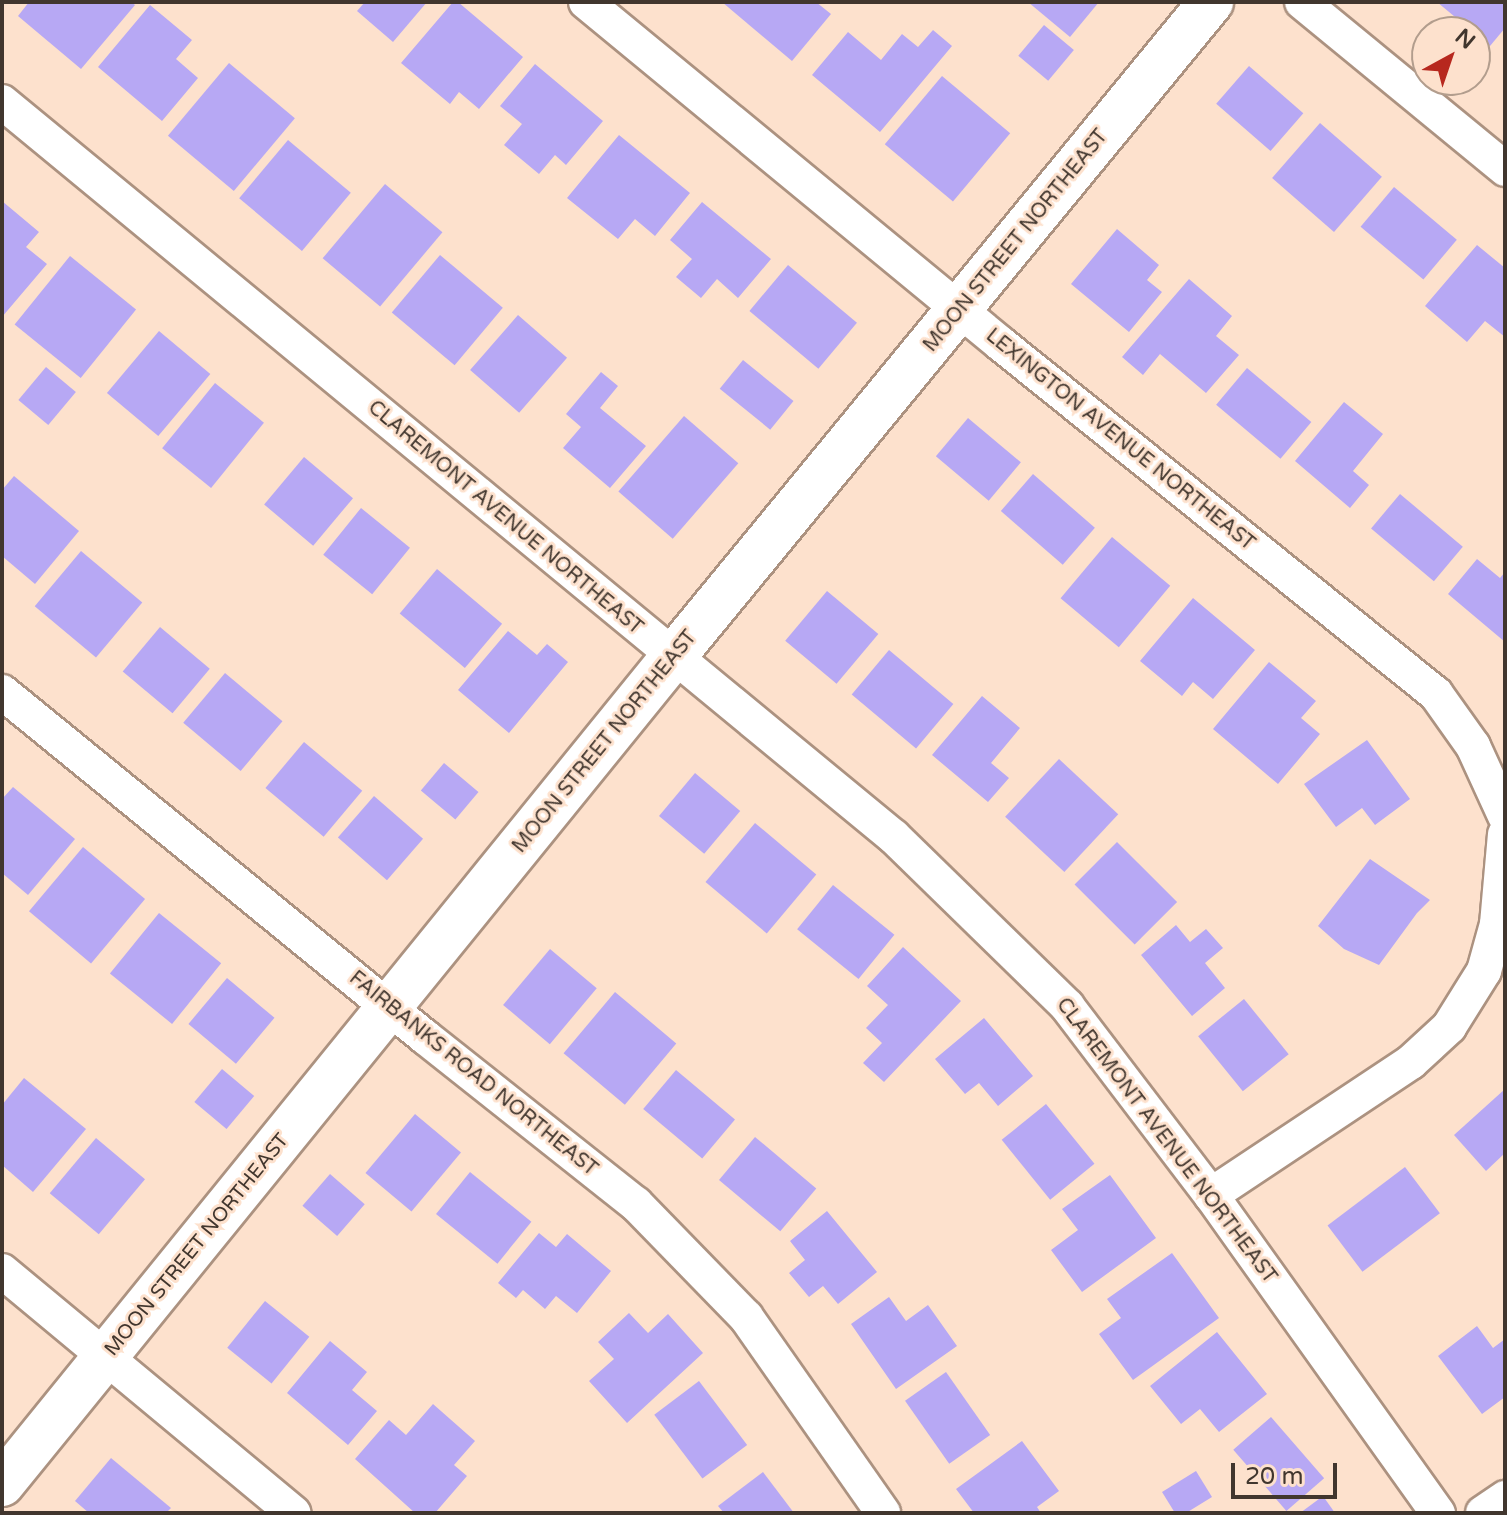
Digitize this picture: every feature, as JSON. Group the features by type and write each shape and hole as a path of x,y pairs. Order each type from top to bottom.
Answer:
{"street":[{"name":"LEXINGTON AVENUE NORTHEAST","path":"586,2 959,310 1436,694 1473,746 1505,816"},
{"name":"MOON STREET NORTHEAST","path":"2,1484 673,657 1211,2"},
{"path":"1302,2 1505,169"},
{"name":"CLAREMONT AVENUE NORTHEAST","path":"2,102 894,837 1067,1006 1211,1195 1438,1513"},
{"name":"FAIRBANKS ROAD NORTHEAST","path":"2,692 389,1008 636,1204 746,1317 883,1513"},
{"path":"1211,1195 1411,1062 1449,1027 1484,971 1497,924 1505,834"},
{"path":"2,1271 294,1513"},
{"path":"1483,1513 1505,1498"}],"building":[{"path":"29,2 131,2 135,5 81,69 18,16"},
{"path":"365,2 427,2 393,42 357,11"},
{"path":"453,2 458,2 523,57 479,109 459,92 450,104 401,63"},
{"path":"722,2 816,2 831,14 792,61"},
{"path":"1028,2 1099,2 1070,37"},
{"path":"1437,2 1505,2 1505,28 1491,45 1491,16 1454,16"},
{"path":"150,5 192,40 176,59 198,78 162,121 98,67"},
{"path":"1044,25 1074,50 1048,81 1018,56"},
{"path":"933,30 952,46 880,132 812,75 848,32 881,60 902,34 918,47"},
{"path":"229,63 295,118 234,191 168,136"},
{"path":"535,64 603,121 566,165 555,155 539,174 504,145 522,124 500,106"},
{"path":"1249,66 1303,113 1271,151 1216,104"},
{"path":"942,76 1010,133 953,201 885,144"},
{"path":"1320,123 1382,177 1334,232 1272,178"},
{"path":"619,135 690,193 655,236 635,219 618,239 567,198"},
{"path":"288,140 351,193 302,251 239,198"},
{"path":"385,184 442,232 380,307 323,258"},
{"path":"1394,187 1457,240 1423,280 1361,227"},
{"path":"2,201 39,232 26,247 47,264 2,317"},
{"path":"702,202 771,259 738,298 717,279 701,298 676,277 692,259 670,240"},
{"path":"1117,229 1159,265 1147,280 1162,292 1129,332 1071,284"},
{"path":"1477,245 1505,268 1505,337 1485,321 1467,342 1425,306"},
{"path":"440,255 503,308 455,365 392,312"},
{"path":"70,256 136,309 81,378 15,324"},
{"path":"788,265 857,323 818,369 749,311"},
{"path":"1189,279 1232,316 1216,336 1239,355 1206,393 1160,354 1143,375 1122,357"},
{"path":"518,315 567,358 519,413 470,370"},
{"path":"159,331 210,374 158,436 107,393"},
{"path":"743,360 794,401 770,430 720,389"},
{"path":"46,367 76,392 48,425 18,400"},
{"path":"1247,368 1311,422 1280,459 1216,405"},
{"path":"601,372 618,386 600,408 646,446 610,488 563,448 581,427 566,414"},
{"path":"215,383 264,423 211,488 162,448"},
{"path":"1344,402 1383,434 1353,471 1369,485 1350,508 1295,461"},
{"path":"684,416 738,463 673,539 618,491"},
{"path":"968,418 1021,462 989,501 936,456"},
{"path":"304,457 353,498 313,546 264,504"},
{"path":"1033,474 1095,528 1063,565 1001,511"},
{"path":"14,476 79,531 35,584 2,556 2,490"},
{"path":"1400,494 1463,547 1434,581 1371,528"},
{"path":"361,508 410,548 372,594 323,555"},
{"path":"1112,537 1170,586 1119,647 1061,598"},
{"path":"81,551 142,602 96,658 35,606"},
{"path":"1477,559 1500,578 1505,572 1505,642 1448,594"},
{"path":"437,569 502,624 465,668 400,613"},
{"path":"827,591 878,634 837,684 785,641"},
{"path":"1193,598 1255,650 1213,699 1193,682 1182,696 1140,661"},
{"path":"160,627 210,669 173,713 123,671"},
{"path":"508,631 537,655 547,644 568,662 509,733 458,690"},
{"path":"889,650 953,704 916,748 852,694"},
{"path":"1269,662 1316,701 1301,718 1320,734 1278,784 1213,729"},
{"path":"225,673 282,721 241,771 183,723"},
{"path":"982,696 1020,728 991,763 1009,778 988,802 932,755"},
{"path":"1367,740 1410,799 1375,825 1362,808 1336,827 1304,784"},
{"path":"304,742 362,791 324,837 265,788"},
{"path":"1059,759 1118,814 1064,872 1005,817"},
{"path":"444,763 478,792 455,820 421,791"},
{"path":"695,773 740,811 704,854 659,816"},
{"path":"13,787 75,839 28,895 2,873 2,799"},
{"path":"374,796 423,839 387,880 338,838"},
{"path":"755,823 816,874 767,933 706,882"},
{"path":"1117,842 1177,902 1135,945 1075,884"},
{"path":"83,847 145,899 91,963 29,911"},
{"path":"1370,859 1430,900 1379,965 1344,949 1318,926"},
{"path":"833,885 894,935 859,979 797,929"},
{"path":"159,913 221,963 172,1024 110,974"},
{"path":"1176,925 1190,942 1206,929 1223,948 1205,963 1225,988 1192,1016 1141,955"},
{"path":"903,947 961,1001 884,1082 863,1063 882,1043 866,1028 888,1005 867,986"},
{"path":"550,949 597,988 550,1044 503,1005"},
{"path":"227,978 274,1018 236,1064 188,1024"},
{"path":"615,992 676,1043 625,1105 564,1053"},
{"path":"1244,999 1289,1054 1243,1091 1198,1036"},
{"path":"984,1018 1033,1076 998,1106 979,1083 965,1094 935,1059"},
{"path":"222,1069 254,1096 227,1129 194,1102"},
{"path":"676,1070 735,1119 702,1159 643,1109"},
{"path":"24,1078 86,1129 33,1192 2,1165 2,1105"},
{"path":"1505,1089 1505,1153 1486,1171 1454,1135"},
{"path":"1046,1104 1094,1164 1050,1200 1002,1140"},
{"path":"415,1114 461,1153 411,1212 366,1173"},
{"path":"755,1137 816,1188 780,1231 719,1180"},
{"path":"96,1138 145,1179 99,1234 50,1193"},
{"path":"1405,1167 1440,1213 1362,1272 1328,1225"},
{"path":"470,1172 531,1222 497,1264 436,1214"},
{"path":"330,1174 365,1204 337,1236 302,1206"},
{"path":"1110,1175 1156,1238 1082,1292 1051,1250 1078,1230 1062,1209"},
{"path":"827,1211 877,1272 838,1304 823,1286 809,1297 789,1273 805,1260 790,1241"},
{"path":"539,1233 556,1247 567,1234 611,1271 577,1313 556,1296 545,1309 523,1290 516,1298 498,1283"},
{"path":"1172,1253 1219,1318 1133,1380 1099,1334 1121,1318 1107,1299"},
{"path":"889,1297 906,1321 928,1305 957,1346 896,1389 851,1324"},
{"path":"265,1301 309,1337 272,1384 227,1348"},
{"path":"629,1313 648,1333 668,1314 703,1353 627,1423 589,1381 614,1359 598,1342"},
{"path":"1477,1326 1493,1348 1505,1339 1505,1397 1482,1414 1438,1356"},
{"path":"1217,1332 1267,1394 1219,1432 1200,1409 1181,1424 1150,1386"},
{"path":"330,1341 367,1372 352,1390 377,1411 348,1445 287,1393"},
{"path":"946,1372 990,1435 949,1464 905,1401"},
{"path":"699,1381 747,1445 702,1479 654,1415"},
{"path":"433,1404 475,1441 454,1465 467,1476 435,1513 415,1513 355,1459 389,1420 406,1435"},
{"path":"1271,1417 1324,1478 1286,1511 1233,1450"},
{"path":"1022,1441 1059,1491 1037,1507 1041,1513 974,1513 956,1489"},
{"path":"111,1458 171,1508 166,1513 89,1513 75,1501"},
{"path":"1196,1471 1212,1497 1186,1513 1175,1513 1162,1492"},
{"path":"763,1472 794,1513 724,1513 718,1506"},
{"path":"1323,1496 1335,1513 1300,1513"}]}
